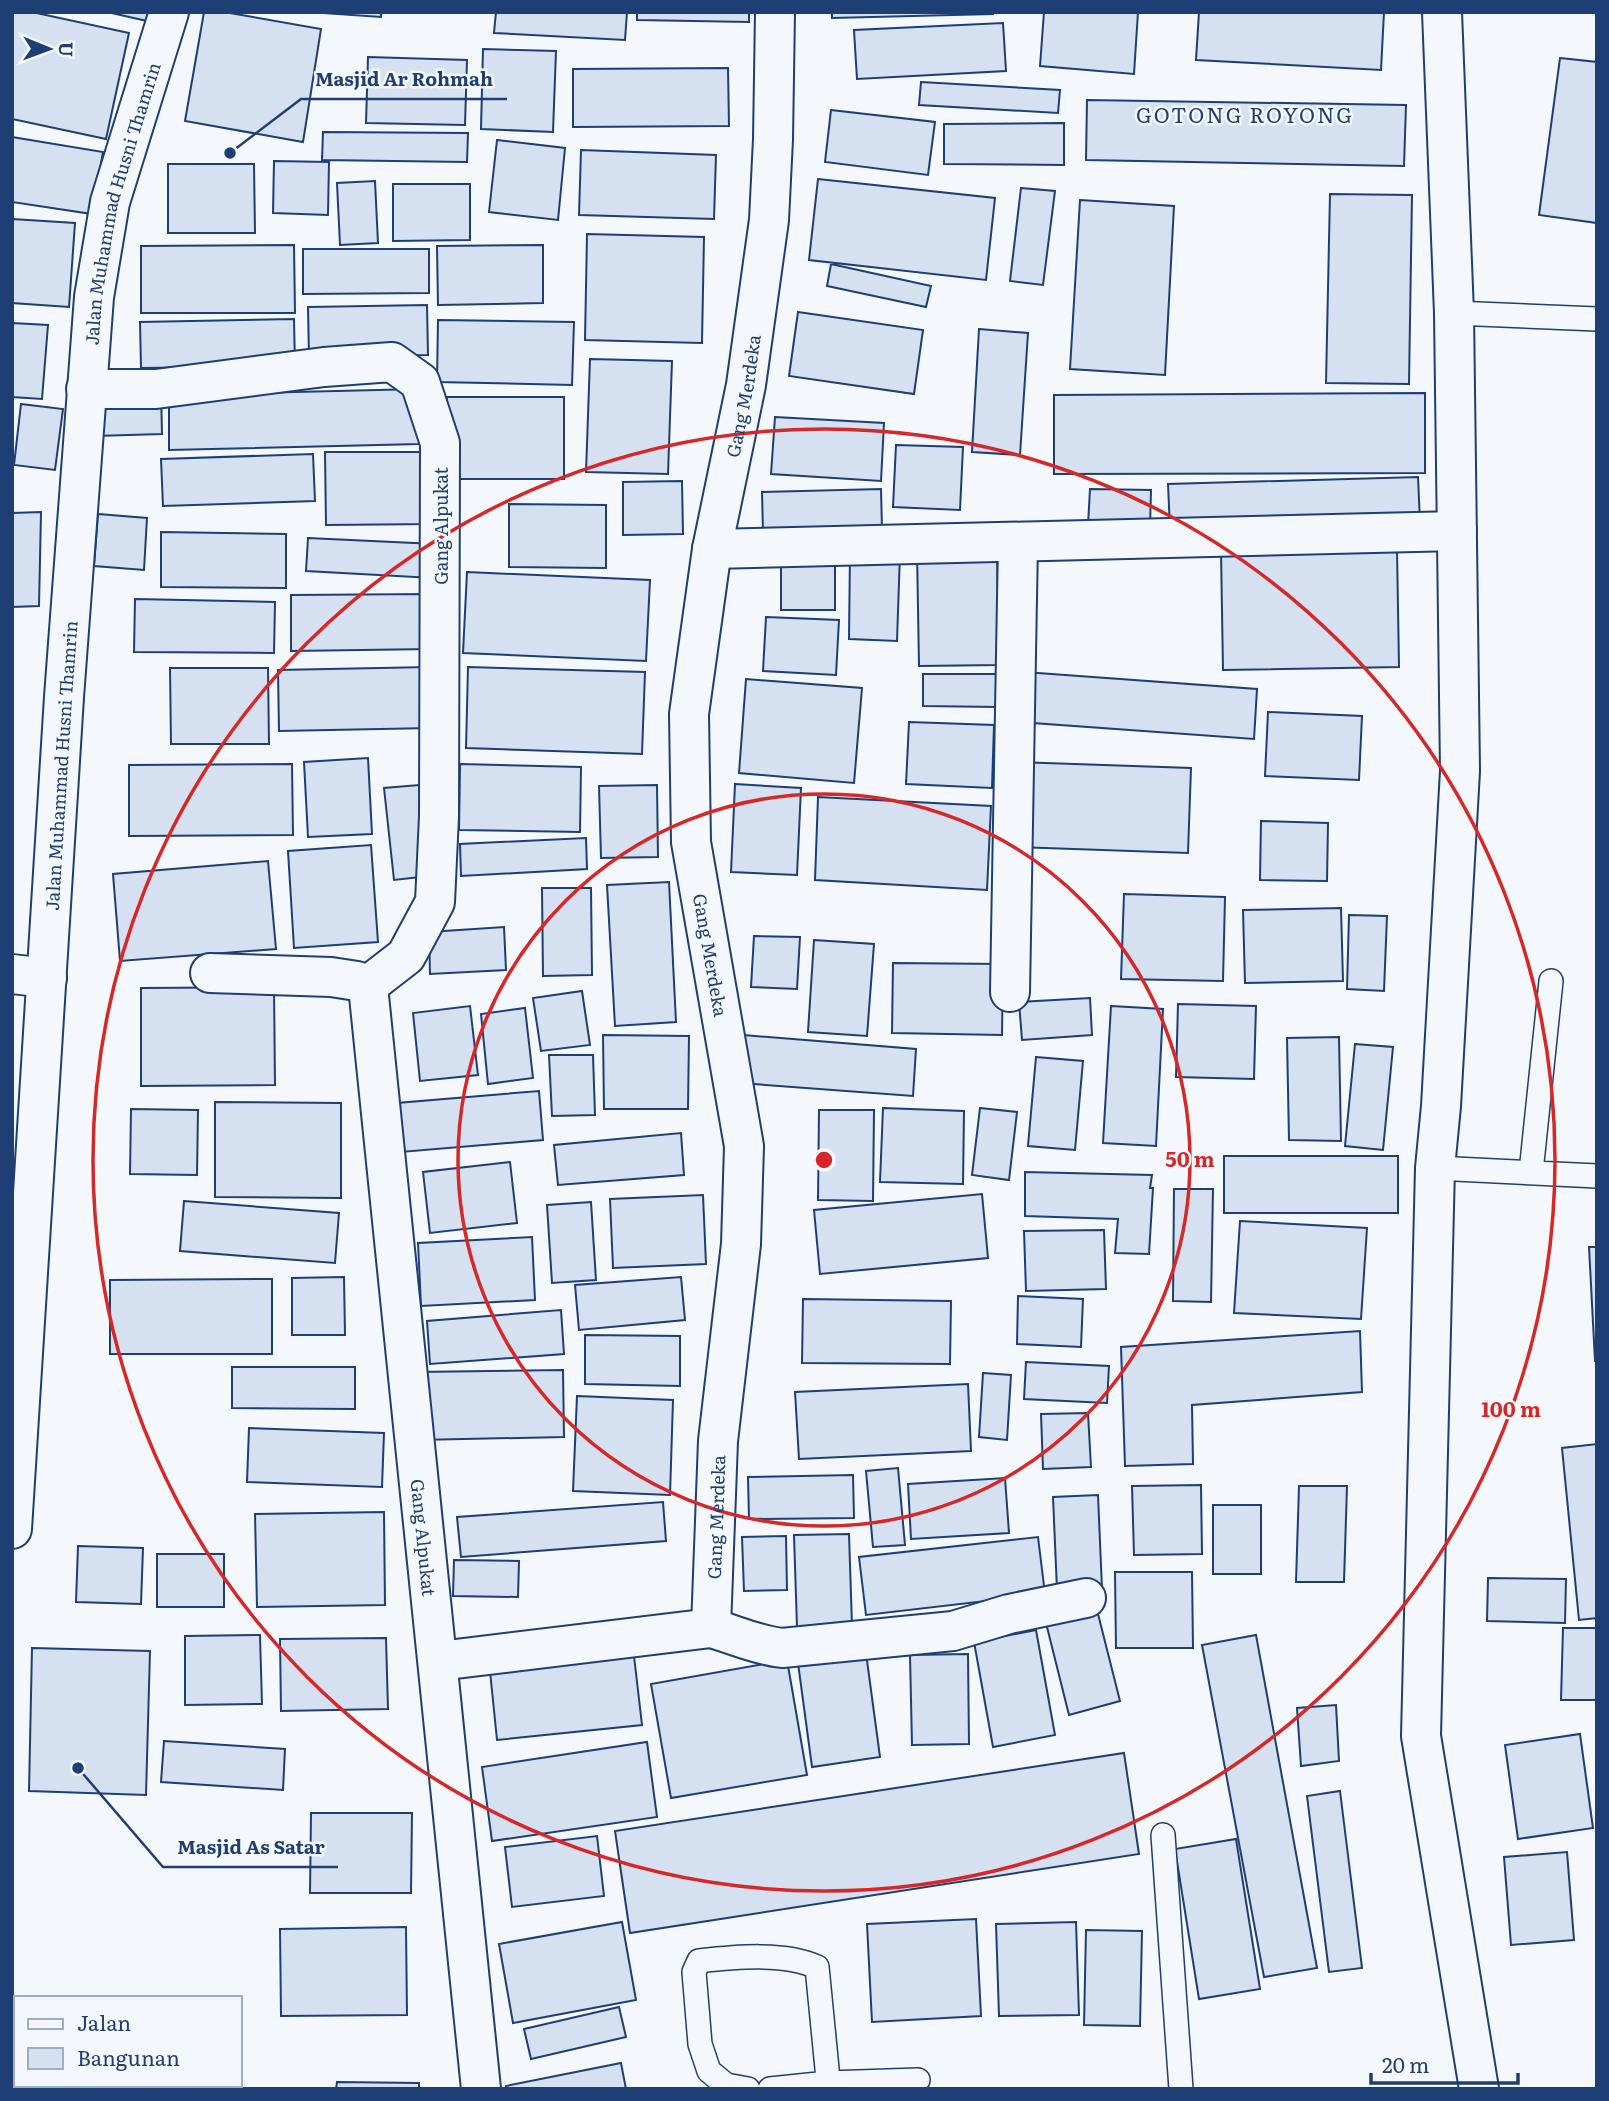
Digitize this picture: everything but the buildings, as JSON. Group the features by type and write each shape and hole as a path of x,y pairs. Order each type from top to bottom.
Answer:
{"street":[{"name":"Jalan Muhammad Husni Thamrin","path":"12,1529 30,976 94,297 110,202 169,12"},
{"name":"Gang Merdeka","path":"711,1628 718,1441 741,1244 744,1146 691,842 689,714 712,549 746,384 769,220 775,12"},
{"path":"1442,12 1454,313 1460,771 1436,1168 1421,1736 1479,2089"},
{"name":"Gang Alpukat","path":"86,389 156,389 392,362 420,382 440,443 439,803 435,902 406,956 366,987 371,1010 439,1661 481,2089"},
{"path":"712,549 1457,531"},
{"path":"1010,992 1018,542"},
{"path":"210,973 331,977 358,981 366,987"},
{"path":"439,1661 711,1628 758,1645 782,1648 953,1632 1009,1614 1086,1598"}],"lane":[{"path":"1454,313 1597,320"},
{"path":"1531,1172 1551,981"},
{"path":"1436,1168 1597,1177"},
{"path":"1163,1835 1181,2089"},
{"path":"748,2089 726,2085 709,2071 700,2045 694,1972 699,1961 739,1957 805,1961 817,1967 829,2086"},
{"path":"770,2089 918,2080"}],"place":[{"name":"Masjid Ar Rohmah","path":"230,153"},
{"name":"Masjid As Satar","path":"78,1768"}],"district":[{"name":"GOTONG ROYONG","path":"1245,113"}]}
